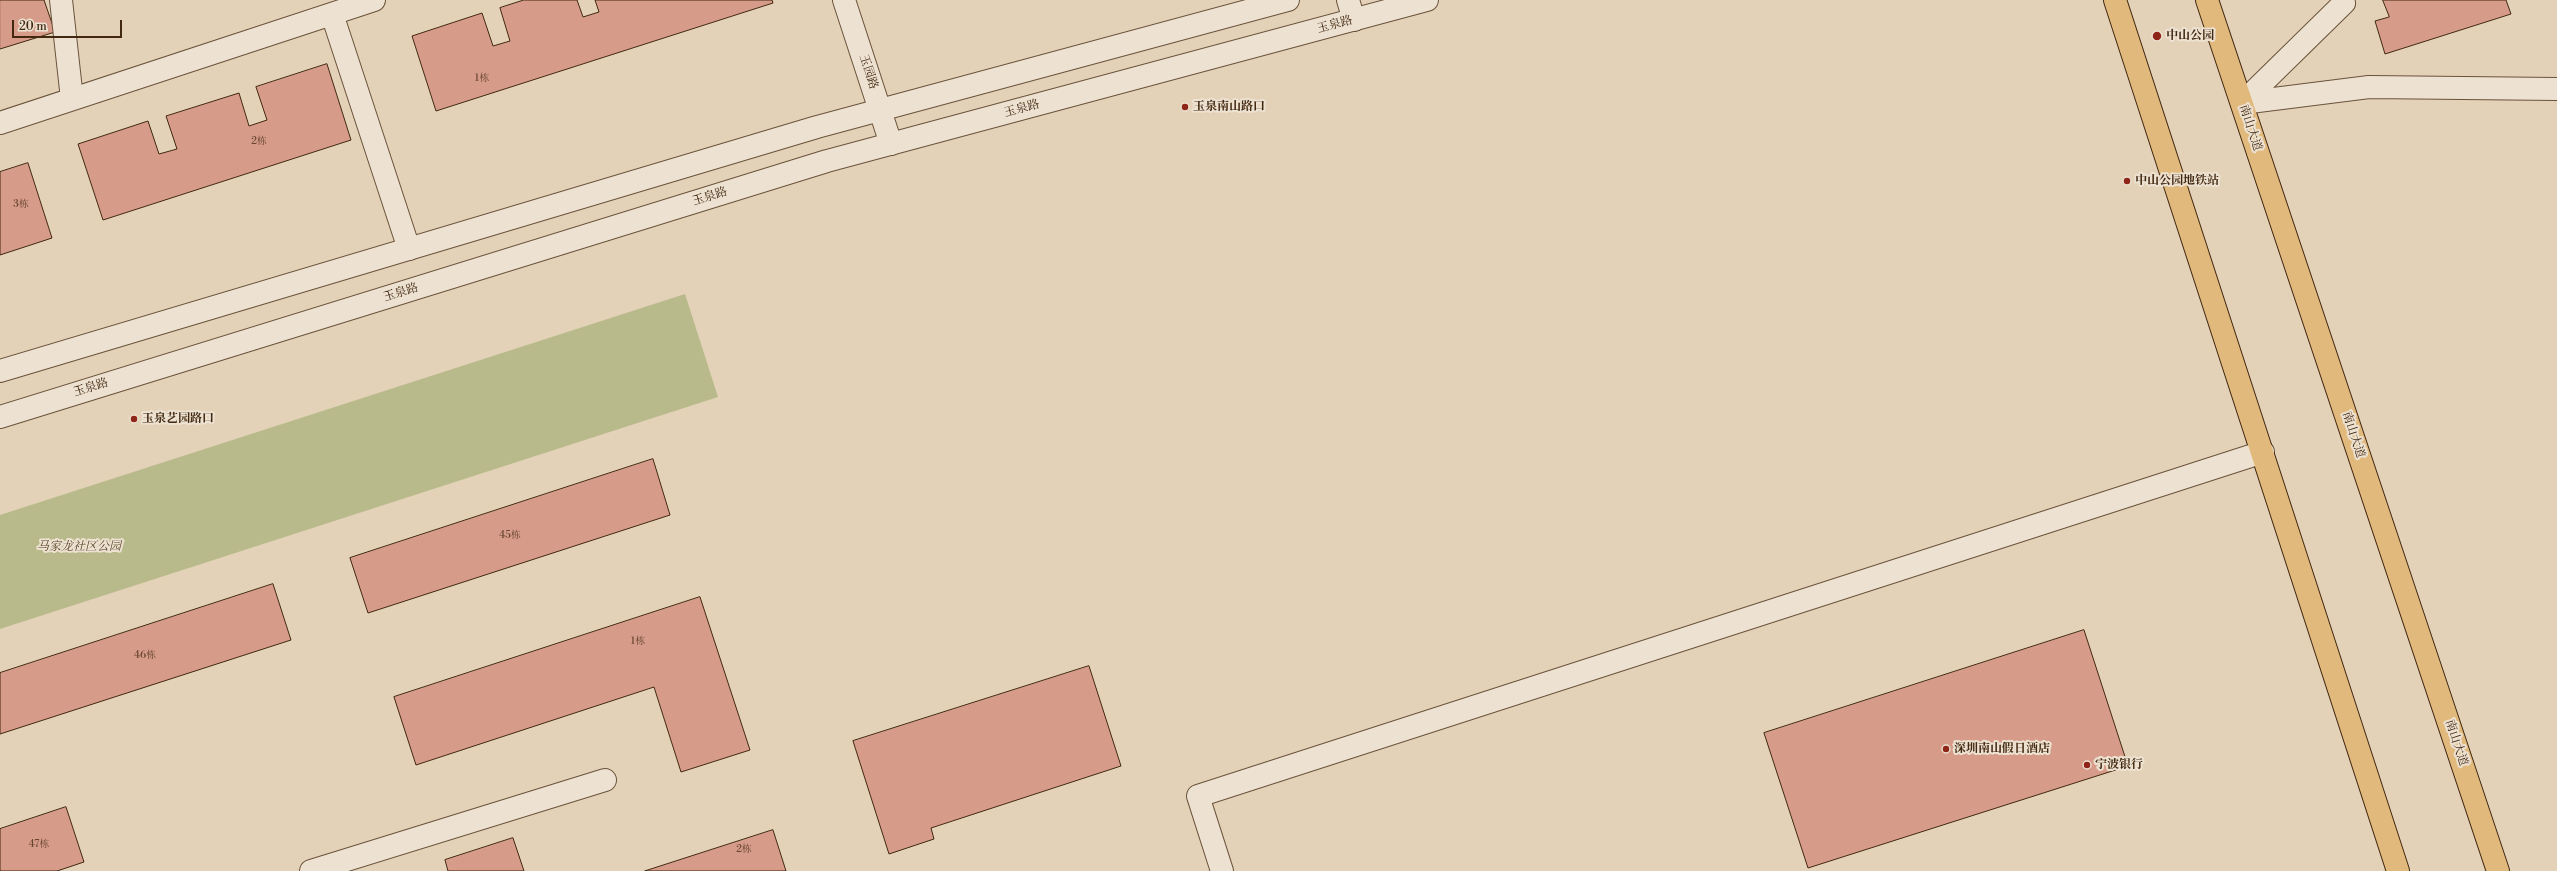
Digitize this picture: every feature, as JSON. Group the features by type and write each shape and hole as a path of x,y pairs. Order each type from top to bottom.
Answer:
{"main road":[{"path":"2115,0 2398,871"},
{"name":"南山大道","path":"2208,0 2498,871"}],"street":[{"path":"61,0 72,99"},
{"path":"0,123 372,0"},
{"name":"玉园路","path":"844,0 891,144"},
{"path":"0,371 816,126 1288,0"},
{"name":"玉泉路","path":"0,417 812,166 1351,10 1427,0"},
{"path":"2242,103 2344,3 2343,0"},
{"path":"332,14 409,248"},
{"path":"2242,103 2369,87 2557,88"},
{"path":"1222,871 1198,796 2263,452"},
{"path":"311,871 606,780"}],"green space":[{"name":"马家龙社区公园","path":"685,294 718,397 0,629 0,515"}],"building":[{"path":"0,0 44,0 55,32 0,49"},
{"path":"524,0 577,0 583,17 599,12 595,0 772,0 773,3 436,111 412,36 482,13 493,46 510,41 500,8"},
{"path":"2383,0 2506,0 2511,14 2385,54 2375,21 2389,17"},
{"path":"327,64 351,140 103,220 78,144 148,121 159,154 177,149 166,116 239,93 249,126 267,120 256,87"},
{"path":"28,163 52,238 0,255 0,172"},
{"path":"653,459 670,515 368,613 350,558"},
{"path":"273,584 291,640 0,734 0,673"},
{"path":"700,597 750,750 681,772 654,687 416,765 394,697"},
{"name":"深圳南山假日酒店","path":"2084,630 2128,766 1808,868 1764,733"},
{"path":"1089,666 1121,766 931,828 934,839 889,854 853,741"},
{"path":"66,807 84,862 57,871 0,871 0,829"},
{"path":"773,830 786,871 645,871"},
{"path":"513,838 524,871 448,871 445,860"}],"place":[{"name":"中山公园","path":"2157,36"},
{"name":"玉泉南山路口","path":"1185,107"},
{"name":"中山公园地铁站","path":"2127,181"},
{"name":"玉泉艺园路口","path":"134,419"},
{"name":"深圳南山假日酒店","path":"1946,749"},
{"name":"宁波银行","path":"2087,765"}]}
